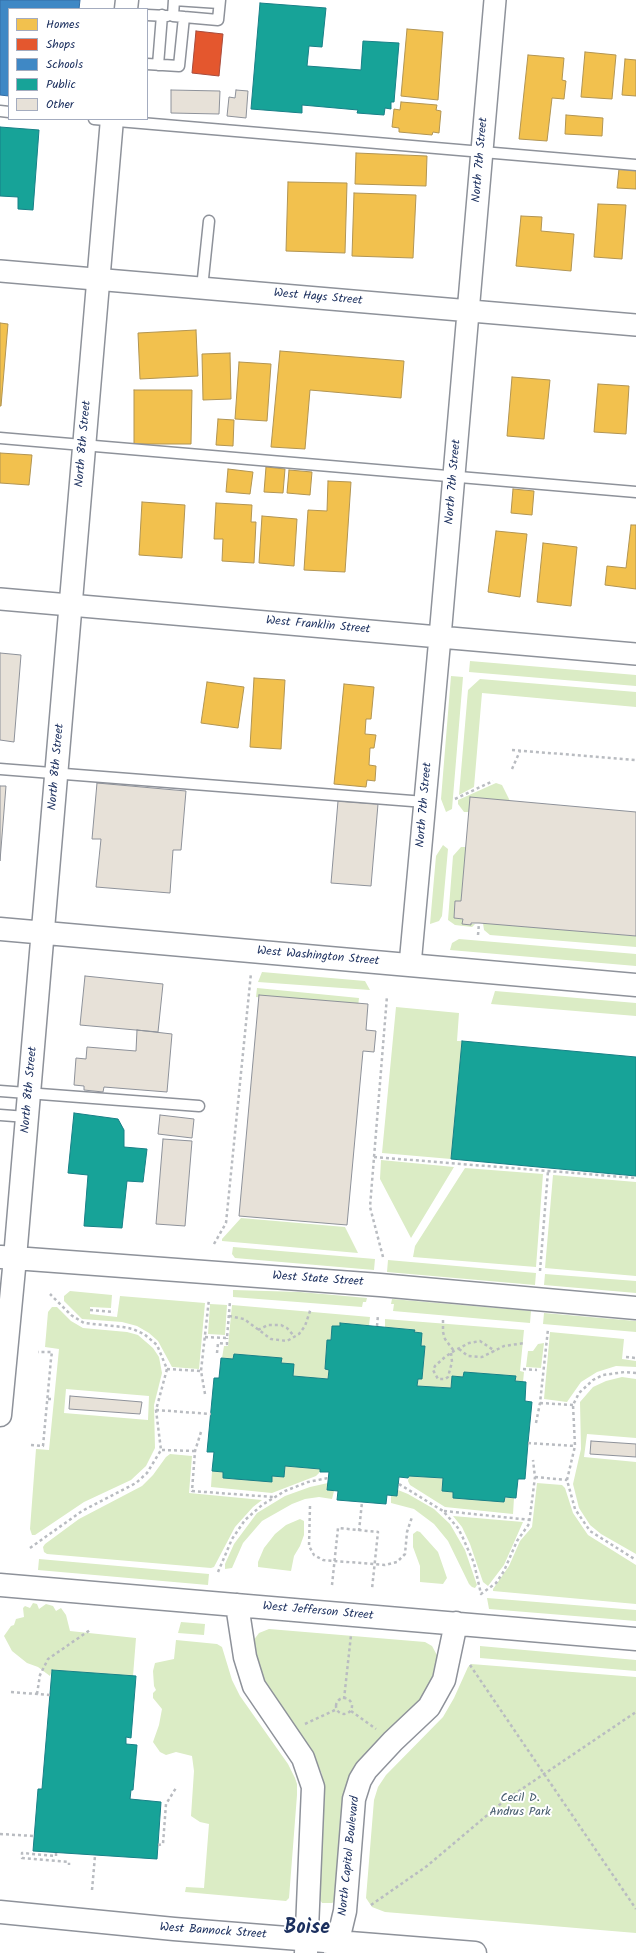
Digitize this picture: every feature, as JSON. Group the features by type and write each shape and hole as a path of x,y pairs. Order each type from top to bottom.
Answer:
{"street":[{"name":"North 7th Street","path":"410,965 495,0"},
{"name":"North 8th Street","path":"0,1416 8,1258 27,1117 98,279 106,120"},
{"name":"West Hays Street","path":"0,271 636,325"},
{"name":"West Franklin Street","path":"0,599 636,654"},
{"name":"West Washington Street","path":"0,929 636,985"},
{"name":"West State Street","path":"8,1258 380,1284 636,1308"},
{"name":"West Jefferson Street","path":"0,1585 636,1639"},
{"path":"237,1605 244,1657 254,1686 303,1758 313,1787 306,1946"},
{"name":"North Capitol Boulevard","path":"337,1947 345,1911 354,1799 360,1780 366,1770 393,1741 429,1707 444,1680 456,1623"},
{"name":"West Bannock Street","path":"0,1912 174,1929 306,1946 475,1953"}],"lane":[{"path":"148,15 218,20 219,2 174,0 173,16"},
{"path":"158,65 162,15"},
{"path":"148,64 179,66 184,17"},
{"path":"106,120 636,166"},
{"path":"202,288 209,222"},
{"path":"0,438 636,492"},
{"path":"0,769 425,802"},
{"path":"0,1091 199,1106"},
{"path":"0,1115 27,1117"}],"path":[{"path":"512,750 636,760"},
{"path":"512,769 520,751"},
{"path":"455,800 493,781"},
{"path":"478,935 480,923"},
{"path":"214,1244 226,1223 252,970 250,951"},
{"path":"383,1257 370,1207 387,996"},
{"path":"374,1157 636,1178"},
{"path":"540,1271 548,1171"},
{"path":"30,1548 82,1511 136,1483 147,1473 161,1450 156,1410 167,1369 157,1345 144,1334 123,1327 84,1323 71,1315 50,1294"},
{"path":"205,1394 201,1371 209,1299"},
{"path":"217,1353 218,1343 227,1344 230,1301"},
{"path":"229,1316 244,1319 265,1336 278,1341 287,1341 295,1337 305,1326 311,1308"},
{"path":"90,1310 114,1312"},
{"path":"377,1326 378,1315"},
{"path":"443,1320 443,1332 445,1339 454,1351"},
{"path":"258,1330 268,1325 281,1325 287,1328 295,1337"},
{"path":"536,1423 540,1403 548,1329"},
{"path":"205,1337 227,1338"},
{"path":"451,1354 452,1362 448,1376 445,1379 438,1379 433,1370 435,1366 454,1351 475,1341 487,1345 495,1351"},
{"path":"459,1349 468,1356 482,1357 511,1344 525,1343"},
{"path":"31,1445 43,1446 52,1352 38,1352"},
{"path":"626,1357 636,1358"},
{"path":"167,1369 201,1371"},
{"path":"523,1369 537,1370"},
{"path":"636,1373 614,1372 593,1380 579,1393 573,1405 575,1446 567,1480 575,1509 590,1531 636,1560"},
{"path":"48,1399 54,1399"},
{"path":"540,1403 573,1405"},
{"path":"156,1410 211,1414"},
{"path":"201,1432 195,1451 192,1491 272,1497"},
{"path":"528,1443 575,1446"},
{"path":"161,1450 195,1451"},
{"path":"399,1484 443,1511 463,1538 474,1563 482,1594 496,1583 504,1571 517,1542 531,1520 535,1477 533,1460"},
{"path":"535,1477 567,1480"},
{"path":"218,1572 226,1550 238,1529 253,1512 272,1497 308,1482 328,1478"},
{"path":"359,1530 362,1502"},
{"path":"310,1506 310,1550 323,1560 391,1564 402,1559 406,1554 407,1532 412,1517"},
{"path":"443,1511 531,1520"},
{"path":"332,1585 338,1528 378,1532 372,1588"},
{"path":"344,1698 353,1615"},
{"path":"37,1694 40,1675 48,1659 90,1630"},
{"path":"468,1662 636,1909"},
{"path":"11,1692 50,1694"},
{"path":"337,1709 338,1702 344,1698"},
{"path":"344,1698 349,1700 352,1704 351,1711"},
{"path":"337,1709 342,1714 347,1714 351,1711"},
{"path":"309,1723 337,1709"},
{"path":"351,1711 374,1728"},
{"path":"371,1905 427,1866 504,1801 636,1712"},
{"path":"158,1845 163,1844 166,1804 176,1788"},
{"path":"0,1834 34,1836"},
{"path":"56,1853 56,1856 22,1853 22,1858 69,1862 68,1865"},
{"path":"92,1890 94,1856"}],"green space":[{"path":"470,661 636,675 636,686 469,672"},
{"path":"451,676 463,677 452,809 446,812 441,799"},
{"path":"480,679 636,692 636,707 482,693 474,787 459,795 468,690"},
{"path":"496,783 502,785 510,801 469,812 464,812 458,804 458,800"},
{"path":"443,845 448,849 442,916 439,921 430,924 436,856"},
{"path":"461,847 466,847 461,901 455,901 454,918 463,919 463,924 475,924 472,927 455,925 448,920 453,856"},
{"path":"483,923 636,936 636,947 490,935 484,930"},
{"path":"459,939 636,954 636,966 450,950 452,943"},
{"path":"262,972 365,981 370,990 258,982"},
{"path":"257,988 359,998 358,1007 256,997"},
{"path":"495,991 636,1003 636,1016 491,1004"},
{"path":"396,1007 459,1013 457,1041 462,1041 451,1159 382,1153"},
{"path":"381,1160 454,1167 411,1238 380,1179"},
{"path":"465,1168 543,1174 536,1267 413,1257 415,1246"},
{"path":"553,1175 636,1182 636,1276 545,1268"},
{"path":"241,1218 345,1227 358,1253 222,1241 222,1239"},
{"path":"233,1247 375,1259 374,1270 235,1258 232,1254"},
{"path":"388,1260 536,1273 535,1285 387,1272"},
{"path":"545,1274 636,1281 636,1293 544,1285"},
{"path":"233,1290 300,1292 367,1298 366,1302 363,1302 362,1307 233,1297"},
{"path":"70,1291 112,1295 111,1308 90,1307 90,1314 117,1317 120,1296 205,1303 199,1369 172,1367 158,1341 149,1333 137,1326 122,1322 82,1319 64,1301 64,1296"},
{"path":"392,1299 531,1311 530,1323 393,1311 394,1304 391,1304"},
{"path":"210,1304 227,1305 225,1335 208,1334"},
{"path":"232,1305 370,1317 369,1326 340,1323 340,1326 332,1326 331,1340 327,1340 325,1369 329,1370 328,1379 293,1376 281,1363 282,1358 234,1354 233,1359 222,1358 224,1346 228,1346"},
{"path":"52,1307 57,1307 71,1321 83,1328 127,1332 138,1335 153,1348 159,1357 162,1373 154,1405 155,1448 146,1466 131,1480 84,1502 35,1535 32,1535 30,1529 36,1449 49,1450 59,1349 45,1347 48,1312","holes":["66,1389 149,1396 148,1420 64,1413"]},
{"path":"544,1313 636,1321 636,1332 543,1324"},
{"path":"385,1319 524,1330 520,1371 524,1372 523,1382 515,1381 515,1376 464,1372 463,1377 452,1376 451,1388 417,1386 418,1379 422,1379 425,1346 421,1346 422,1333 414,1332 414,1330 385,1327"},
{"path":"550,1332 624,1339 622,1359 636,1361 636,1367 616,1366 597,1372 581,1382 567,1402 544,1399"},
{"path":"544,1343 541,1368 526,1367 528,1351 533,1351 538,1344"},
{"path":"622,1377 636,1379 636,1438 587,1434 584,1457 636,1462 636,1554 601,1534 590,1525 579,1508 573,1484 581,1449 580,1402 593,1387 606,1381"},
{"path":"170,1454 192,1456 189,1493 262,1500 253,1507 235,1527 214,1567 211,1568 47,1554 44,1552 43,1547 45,1544 79,1519 142,1486"},
{"path":"285,1466 320,1469 320,1472 316,1476 272,1493 211,1487 212,1471 223,1472 223,1478 272,1481 272,1476 284,1477"},
{"path":"409,1476 443,1478 442,1491 453,1492 453,1498 514,1498 513,1514 445,1507 410,1485 408,1481"},
{"path":"328,1483 327,1490 334,1491 332,1499 319,1497 305,1499 292,1504 262,1521 243,1543 232,1568 225,1569 225,1564 234,1544 257,1513 285,1496 310,1487"},
{"path":"537,1483 562,1485 565,1488 573,1513 588,1535 636,1565 636,1604 493,1591 509,1566 520,1541 532,1527"},
{"path":"398,1490 434,1509 450,1524 465,1550 477,1585 475,1588 469,1584 448,1541 434,1524 414,1509 391,1503 391,1495 397,1496"},
{"path":"453,1516 523,1522 504,1565 488,1586 483,1582 470,1544 462,1527"},
{"path":"300,1519 304,1521 304,1535 294,1556 291,1571 258,1567 258,1562 264,1548 275,1534 286,1525"},
{"path":"417,1531 420,1532 438,1552 447,1578 443,1584 420,1582 420,1566 413,1547 413,1534"},
{"path":"39,1559 209,1574 208,1585 38,1570"},
{"path":"487,1598 636,1610 636,1621 489,1609"},
{"path":"33,1603 37,1604 39,1609 46,1604 53,1606 56,1611 61,1608 66,1615 70,1631 136,1638 133,1676 52,1670 50,1676 38,1667 27,1663 12,1651 4,1636 11,1626 14,1625 16,1619 24,1617 23,1608 25,1606 30,1608"},
{"path":"181,1622 205,1624 204,1635 178,1633"},
{"path":"269,1629 425,1642 432,1646 438,1657 439,1662 428,1693 370,1754 336,1901 332,1903 322,1903 316,1893 324,1794 322,1774 313,1754 265,1687 257,1670 253,1641 259,1633"},
{"path":"176,1640 217,1644 222,1647 232,1680 240,1696 288,1764 295,1778 297,1784 297,1795 289,1898 286,1901 185,1892 186,1887 204,1888 209,1824 200,1822 191,1816 194,1771 192,1756 176,1752 166,1755 160,1752 153,1742 159,1725 162,1709 153,1698 153,1693 156,1690 154,1686 153,1671 155,1663 174,1659"},
{"path":"480,1646 636,1660 636,1671 480,1658"},
{"name":"Cecil D. Andrus Park","path":"471,1664 636,1677 636,1933 385,1912 372,1907 366,1898 374,1800 378,1787 386,1775 443,1717 454,1698 468,1667"}],"building: Homes":[{"path":"407,29 443,32 438,100 401,96"},
{"path":"585,52 616,55 612,99 581,97"},
{"path":"528,55 564,58 562,80 566,81 564,99 552,98 547,141 519,139"},
{"path":"625,59 636,60 636,96 622,95"},
{"path":"401,102 437,105 436,110 441,111 439,133 433,132 432,135 399,132 399,128 392,127 394,109 400,110"},
{"path":"566,115 603,118 602,136 565,134"},
{"path":"356,153 427,156 426,186 355,184"},
{"path":"619,169 636,170 636,189 617,188"},
{"path":"288,182 347,183 345,253 286,251"},
{"path":"354,193 416,195 413,258 352,256"},
{"path":"598,204 626,205 622,259 594,257"},
{"path":"521,216 542,217 541,231 574,234 571,271 516,266"},
{"path":"0,323 8,324 1,406 0,406"},
{"path":"196,330 198,376 140,379 138,333"},
{"path":"280,351 404,361 401,398 310,390 305,449 271,447"},
{"path":"230,353 231,399 203,400 202,354"},
{"path":"239,362 271,364 267,421 235,419"},
{"path":"512,377 550,380 544,439 507,436"},
{"path":"598,384 629,386 626,434 594,432"},
{"path":"134,390 192,390 191,444 134,444"},
{"path":"218,419 234,420 233,446 216,445"},
{"path":"0,453 32,455 29,485 0,483"},
{"path":"266,467 285,469 283,493 264,492"},
{"path":"228,469 253,472 250,494 226,492"},
{"path":"289,470 312,472 310,495 287,493"},
{"path":"328,481 351,482 345,572 304,570 308,510 327,511"},
{"path":"513,489 534,491 532,515 511,513"},
{"path":"142,502 185,505 182,558 139,555"},
{"path":"216,503 252,505 251,522 256,522 254,563 222,561 223,539 214,539"},
{"path":"262,516 297,519 294,566 259,563"},
{"path":"631,525 636,525 636,589 605,585 607,566 626,568"},
{"path":"496,531 527,534 520,597 488,592"},
{"path":"543,543 577,547 571,606 537,602"},
{"path":"254,678 285,680 281,749 250,747"},
{"path":"207,682 244,687 238,728 201,723"},
{"path":"344,684 374,687 371,719 366,719 365,734 376,735 374,748 370,748 369,765 376,766 375,781 367,780 366,787 334,784"}],"building: Shops":[{"path":"196,31 223,34 219,76 192,73"}],"building: Schools":[{"path":"0,0 80,0 79,8 8,8 8,96 0,95"}],"building: Public":[{"path":"260,3 326,8 322,47 309,46 307,66 361,70 363,41 399,43 394,102 391,102 391,109 385,108 384,115 357,113 358,110 302,105 302,113 251,109"},
{"path":"0,127 39,130 33,210 18,209 18,197 0,196"},
{"path":"462,1041 636,1057 636,1176 451,1159"},
{"path":"74,1113 118,1119 124,1130 124,1147 147,1149 143,1182 127,1181 122,1228 84,1226 88,1175 68,1173"},
{"path":"340,1323 415,1330 414,1332 422,1333 421,1346 425,1346 422,1379 418,1379 417,1386 451,1388 452,1376 463,1377 464,1372 516,1376 515,1381 526,1382 525,1401 532,1402 525,1479 518,1479 516,1498 505,1497 504,1502 453,1498 453,1492 442,1491 443,1478 409,1476 408,1478 399,1477 397,1496 387,1495 386,1504 337,1500 338,1491 327,1490 329,1472 320,1472 320,1469 285,1466 284,1477 272,1476 272,1482 223,1478 223,1472 212,1471 214,1452 207,1452 214,1378 219,1378 221,1358 233,1359 234,1354 282,1358 281,1363 294,1364 293,1376 328,1379 329,1370 325,1369 327,1340 331,1340 332,1326 340,1326"},
{"path":"52,1670 136,1676 131,1738 126,1737 126,1744 137,1745 133,1790 131,1790 130,1799 161,1802 157,1859 33,1851 38,1789 42,1789"}],"building: Other":[{"path":"171,90 220,91 219,114 171,113"},
{"path":"236,90 248,91 246,118 227,116 229,97 235,98"},
{"path":"0,653 21,655 14,742 0,740"},
{"path":"97,783 186,791 181,850 173,850 170,893 96,887 101,839 92,839"},
{"path":"0,786 6,786 0,861"},
{"path":"470,797 636,812 636,936 479,923 471,923 471,925 462,924 463,919 454,918 455,901 461,901"},
{"path":"338,801 378,804 371,886 331,883"},
{"path":"85,976 163,984 158,1032 80,1025"},
{"path":"259,995 368,1004 366,1030 376,1031 374,1052 363,1051 347,1225 239,1216"},
{"path":"137,1030 172,1034 167,1092 104,1087 103,1092 84,1090 84,1086 74,1085 76,1058 86,1059 87,1047 136,1051"},
{"path":"160,1115 194,1119 192,1138 158,1134"},
{"path":"163,1139 192,1141 185,1226 156,1224"},
{"path":"70,1396 142,1402 140,1414 69,1409"},
{"path":"591,1441 636,1444 636,1457 590,1454"}],"district":[{"name":"Boise","path":"307,1930"}]}
